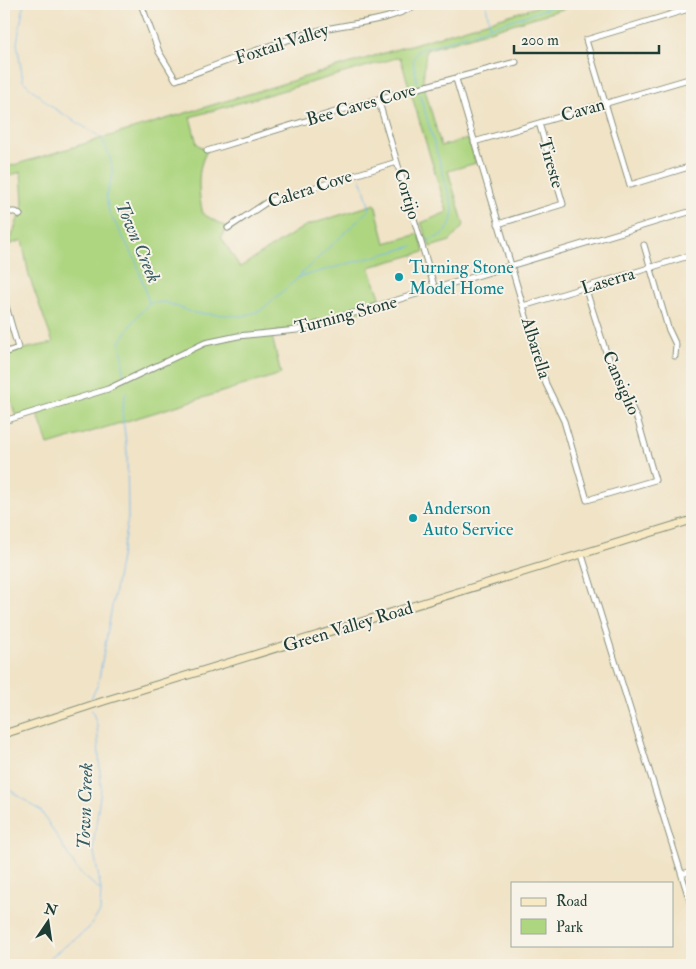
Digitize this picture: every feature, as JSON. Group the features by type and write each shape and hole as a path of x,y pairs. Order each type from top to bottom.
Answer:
{"street":[{"name":"Foxtail Valley","path":"141,4 159,52 176,80 300,36 407,11 417,4"},
{"path":"692,8 586,40 630,185 692,166"},
{"name":"Bee Caves Cove","path":"207,151 378,99 516,62"},
{"name":"Cavan","path":"474,142 692,78"},
{"name":"Albarella","path":"456,79 546,384 564,421 587,500"},
{"name":"Cortijo","path":"378,99 435,289"},
{"name":"Tireste","path":"498,224 562,204 539,123"},
{"name":"Calera Cove","path":"228,228 267,202 397,162"},
{"path":"4,212 16,212 20,215"},
{"name":"Turning Stone","path":"4,421 71,402 108,389 185,351 221,339 297,330 692,212"},
{"path":"644,245 668,328 676,345 676,356"},
{"name":"Laserra","path":"523,306 692,256"},
{"name":"Cansiglio","path":"585,287 606,352 638,421 656,480 587,500"},
{"path":"4,299 18,348 4,353"},
{"name":"Green Valley Road","path":"4,734 104,701 692,520"},
{"path":"582,555 692,908"},
{"path":"682,874 692,871"}],"green space":[{"path":"546,4 579,4 426,50 423,82 441,146 468,139 476,163 448,171 464,225 450,241 430,247 421,223 447,212 400,57 190,117 197,144 207,151 201,165 199,181 203,214 228,228 221,237 240,267 305,226 375,204 385,243 419,234 424,252 369,267 383,305 314,325 271,332 281,374 48,445 37,412 16,418 4,375 4,353 53,343 29,276 22,240 9,245 23,204 21,172 4,177 4,168"}],"waterway":[{"name":"Town Creek","path":"24,4 17,43 23,81 52,107 102,138 110,157 113,174 106,196 109,212 136,261 149,303 135,319 120,342 123,357 123,375"},
{"path":"486,4 490,27"},
{"path":"417,82 413,60 417,51 561,4"},
{"path":"420,95 453,208 451,221 444,233 428,241"},
{"path":"300,275 370,209 361,178"},
{"path":"149,303 165,302 194,313 243,316 260,311 299,277 413,246"},
{"name":"Town Creek","path":"90,701 98,684 128,518 127,452 122,411 126,392"},
{"name":"Town Creek","path":"40,965 88,929 100,912 101,890 93,847 101,788 97,725 92,710"},
{"path":"4,786 41,811 78,871 100,890"}],"place":[{"name":"Turning Stone Model Home","path":"399,277"},
{"name":"Anderson Auto Service","path":"413,518"}]}
